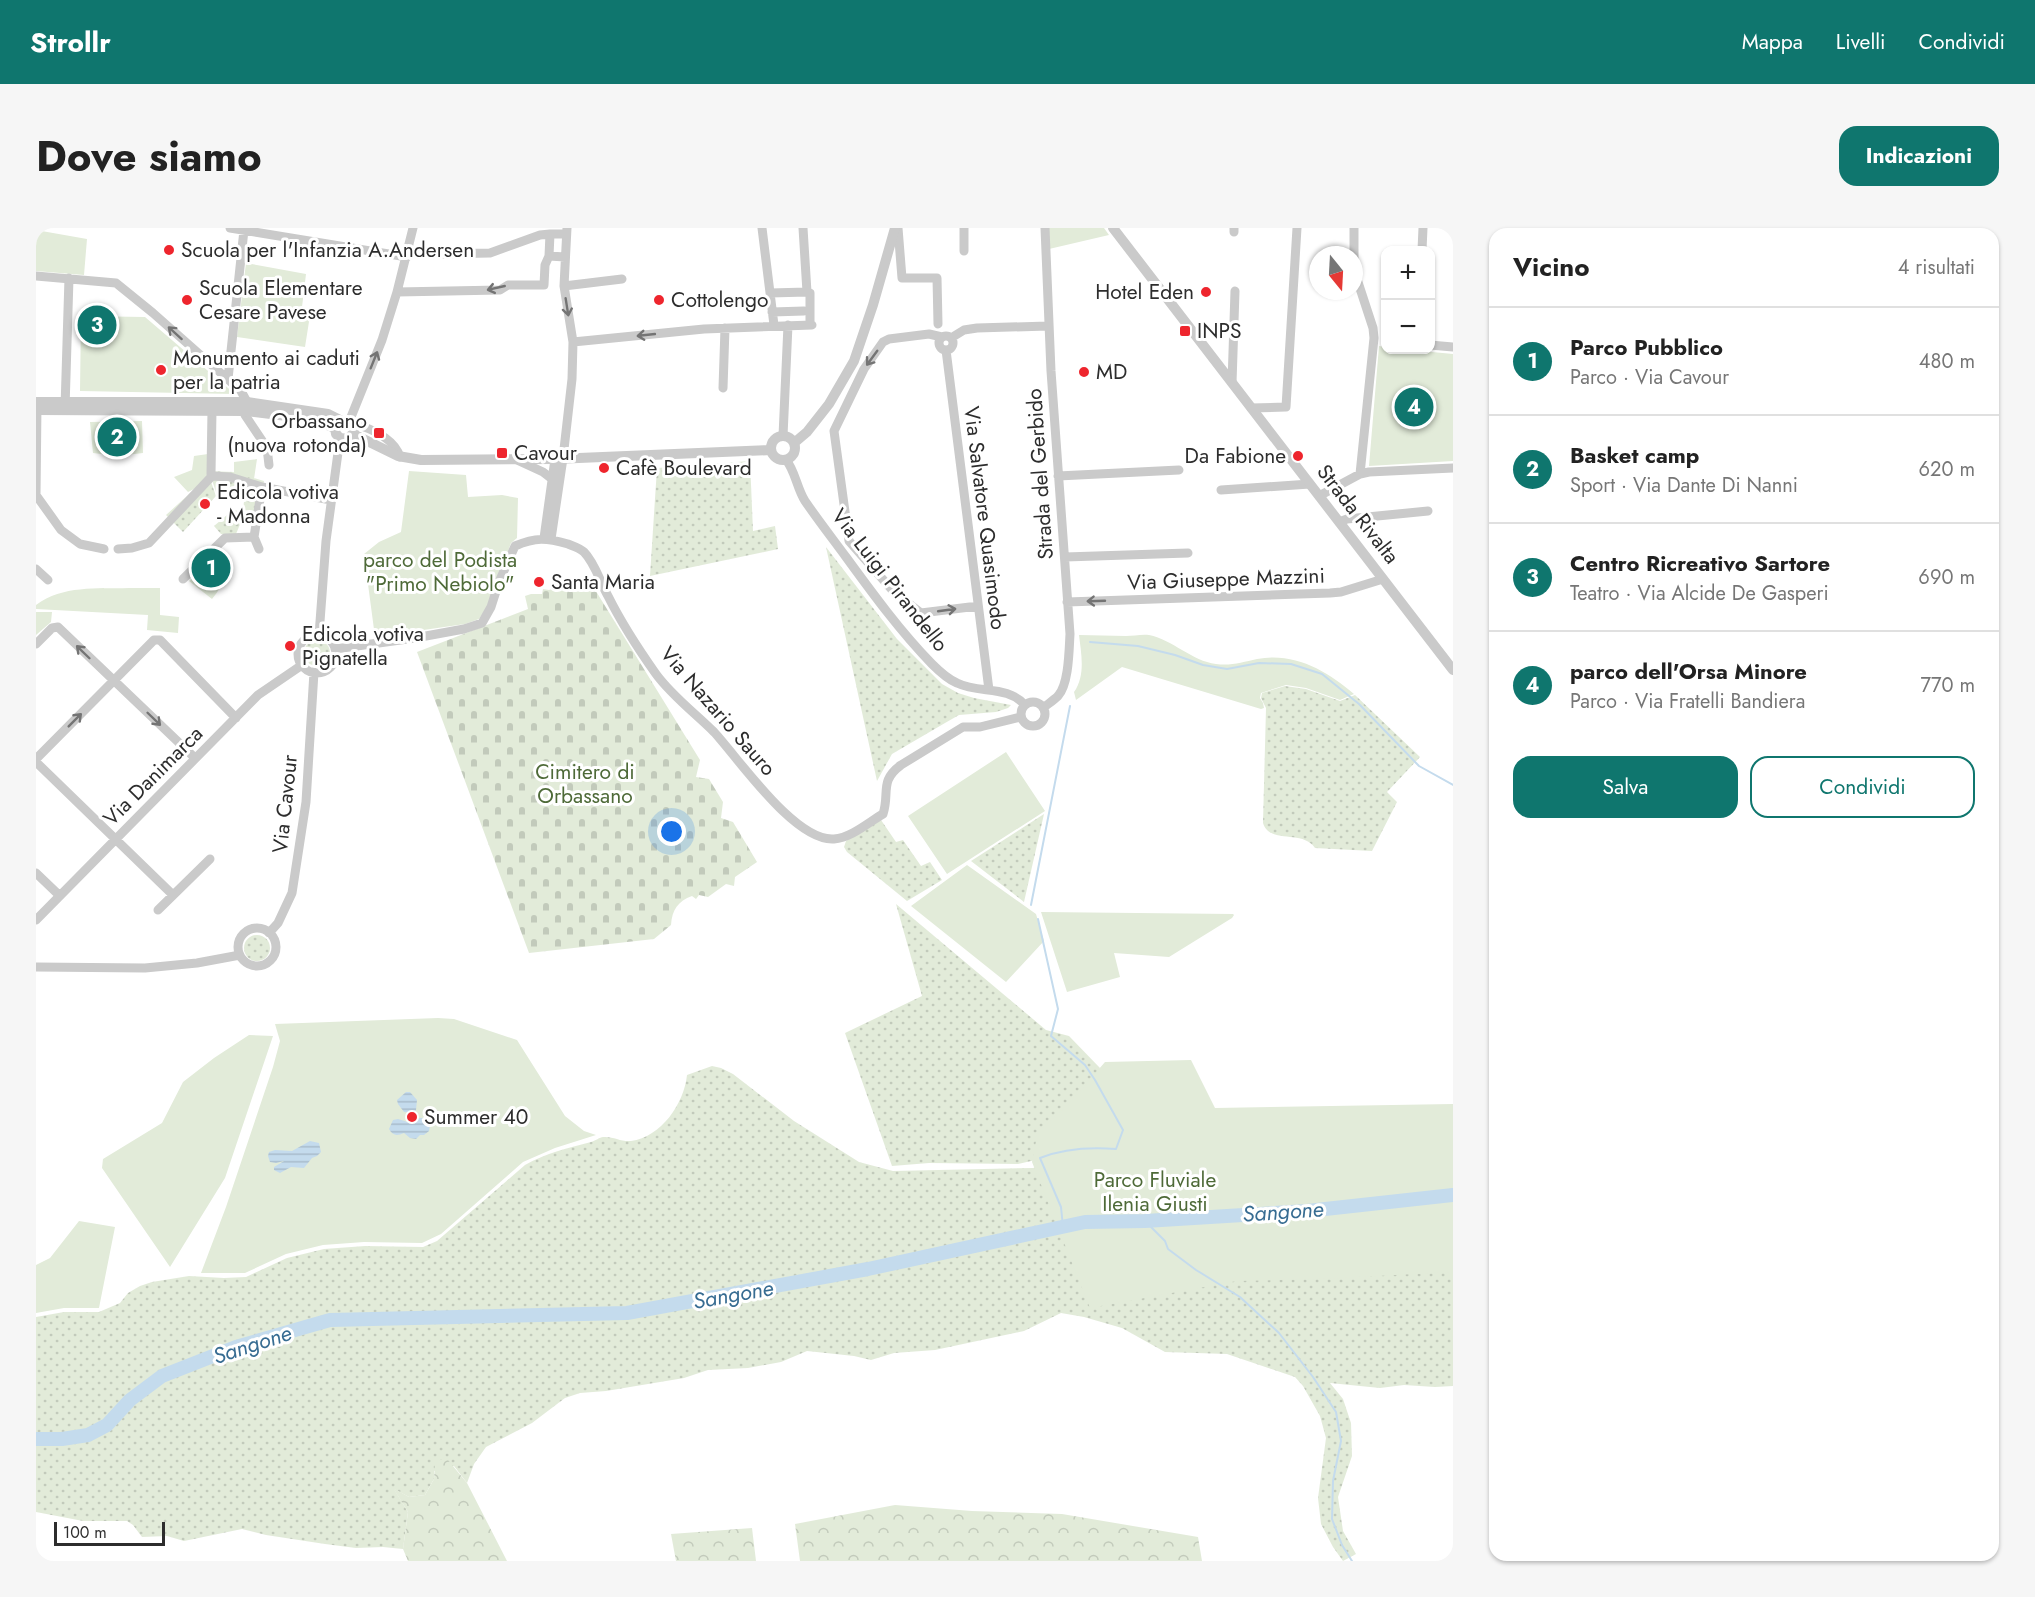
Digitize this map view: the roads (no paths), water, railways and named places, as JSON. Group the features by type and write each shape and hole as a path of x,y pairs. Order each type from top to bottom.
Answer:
{"street":[{"path":"319,635 331,500 345,430 382,340 407,257 413,228"},
{"path":"762,228 774,325"},
{"path":"573,342 704,329 811,323 803,228"},
{"path":"897,228 902,278 937,278 938,324"},
{"path":"794,443 807,432 829,404 854,361 897,228"},
{"path":"964,228 964,252"},
{"name":"Strada del Gerbido","path":"1043,708 1058,696 1065,681 1071,634 1048,326 1045,228"},
{"name":"Strada Rivalta","path":"1113,228 1453,670"},
{"path":"1251,408 1286,407 1297,228"},
{"path":"1354,228 1354,246"},
{"path":"1422,246 1423,228"},
{"path":"228,379 241,229 287,233 407,257"},
{"path":"397,292 500,290 508,285 544,285 545,265 549,256 548,231"},
{"path":"439,254 489,253 548,231 566,231 564,286 573,342 570,407 559,458 547,539"},
{"path":"549,256 565,257"},
{"path":"36,276 116,283 153,313 241,391 247,418 267,448 269,465"},
{"path":"65,405 69,278"},
{"path":"564,286 622,279"},
{"path":"1232,383 1235,291"},
{"path":"770,293 807,292"},
{"path":"1360,474 1374,338 1363,297"},
{"path":"772,312 804,311"},
{"path":"783,436 788,325"},
{"path":"978,606 921,613 894,592 848,538 835,428 864,369 883,342 889,339 929,334 946,338 964,330 976,328 1048,326"},
{"path":"723,388 725,328"},
{"name":"Via Salvatore Quasimodo","path":"946,338 953,342 952,347 946,350 989,690"},
{"path":"1374,338 1381,339"},
{"path":"1435,345 1453,347"},
{"path":"65,405 212,410 246,407"},
{"path":"105,549 80,544 61,530 36,495 36,406 246,407 306,410 328,414 345,430 400,464 411,464 421,460"},
{"path":"211,474 212,410"},
{"path":"345,430 400,457 421,460 559,458 771,450"},
{"path":"778,437 789,438 794,443 795,452 791,458 776,459 772,455 773,441 778,437"},
{"path":"547,539 552,480 559,458"},
{"path":"514,459 543,472 552,480"},
{"name":"Via Luigi Pirandello","path":"786,460 806,502 900,629 945,676 968,687 1008,692 1025,705"},
{"path":"1318,496 1360,474 1369,472 1453,468"},
{"path":"1058,476 1179,470"},
{"path":"118,549 149,543 212,476 230,477 262,487 331,500"},
{"path":"1221,490 1310,484"},
{"path":"259,549 254,537 262,487"},
{"path":"1339,522 1347,519 1428,511"},
{"path":"183,579 225,538 254,537"},
{"path":"335,649 464,629 482,623 491,607 515,546 530,540 547,539"},
{"name":"Via Nazario Sauro","path":"547,539 583,550 609,598 657,675 714,732 775,804 794,822 812,833 835,839 883,814 888,778 893,770 957,730 1021,717"},
{"path":"1065,557 1188,553"},
{"path":"36,569 48,580"},
{"name":"Via Giuseppe Mazzini","path":"1067,602 1330,594 1383,579"},
{"path":"36,644 52,628 58,627 195,758"},
{"path":"319,635 329,639 335,649 331,666 320,672 314,672 302,665 298,653 299,647 307,638 319,635"},
{"path":"173,895 36,760 154,639 160,640 236,718"},
{"name":"Via Danimarca","path":"36,920 258,695 302,665"},
{"name":"Via Cavour","path":"269,933 278,923 292,893 306,802 314,672"},
{"path":"1035,703 1043,708 1044,718 1037,726 1027,725 1021,717 1021,710 1025,705 1035,703"},
{"path":"158,910 210,859"},
{"path":"36,873 60,896"},
{"path":"258,929 269,933 276,943 276,950 271,961 260,966 254,966 243,960 240,955 239,943 246,933 258,929"},
{"path":"36,967 144,968 197,963 240,955"}],"water":[{"path":"406,1092 410,1092 417,1100 416,1110 412,1113 404,1112 398,1104 397,1100"},
{"path":"425,1118 430,1125 429,1131 416,1139 404,1133 394,1134 389,1129 393,1120 398,1119 409,1123"},
{"path":"310,1141 319,1143 321,1152 304,1168 291,1167 280,1173 274,1170 274,1167 284,1161 270,1162 269,1152 292,1151"}],"waterway":[{"path":"1090,642 1138,646 1203,665 1227,669 1259,663 1291,664 1322,674 1359,704 1419,766 1453,785"},
{"path":"1031,905 1070,706"},
{"path":"1038,919 1058,1009 1051,1036 1085,1065 1123,1130 1116,1149 1078,1149 1040,1158 1061,1207 1063,1227"},
{"name":"Sangone","path":"36,1439 62,1439 88,1435 107,1425 130,1400 162,1376 236,1347 330,1320 627,1313 868,1269 1085,1222 1145,1221 1307,1211 1453,1195"},
{"path":"1145,1221 1165,1241 1168,1249 1196,1270 1240,1297 1279,1333 1313,1377 1336,1412 1341,1441 1333,1481 1332,1519 1342,1545 1352,1561"}],"place":[{"name":"Scuola per l'Infanzia A.Andersen","path":"169,250"},
{"name":"Hotel Eden","path":"1206,292"},
{"name":"Scuola Elementare Cesare Pavese","path":"187,300"},
{"name":"Cottolengo","path":"659,300"},
{"name":"Centro Ricreativo Sartore","path":"97,325"},
{"name":"INPS","path":"1185,331"},
{"name":"Monumento ai caduti per la patria","path":"161,370"},
{"name":"MD","path":"1084,372"},
{"name":"parco dell'Orsa Minore","path":"1414,407"},
{"name":"Orbassano (nuova rotonda)","path":"379,433"},
{"name":"Basket camp","path":"117,437"},
{"name":"Cavour","path":"502,453"},
{"name":"Da Fabione","path":"1298,456"},
{"name":"Cafè Boulevard","path":"604,468"},
{"name":"Edicola votiva - Madonna","path":"205,504"},
{"name":"Parco Pubblico","path":"211,568"},
{"name":"Santa Maria","path":"539,582"},
{"name":"Edicola votiva Pignatella","path":"290,646"},
{"name":"Summer 40","path":"412,1117"}],"park label":[{"name":"parco del Podista \"Primo Nebiolo\"","path":"440,572"},
{"name":"Cimitero di Orbassano","path":"585,784"},
{"name":"Parco Fluviale Ilenia Giusti","path":"1155,1192"}]}
